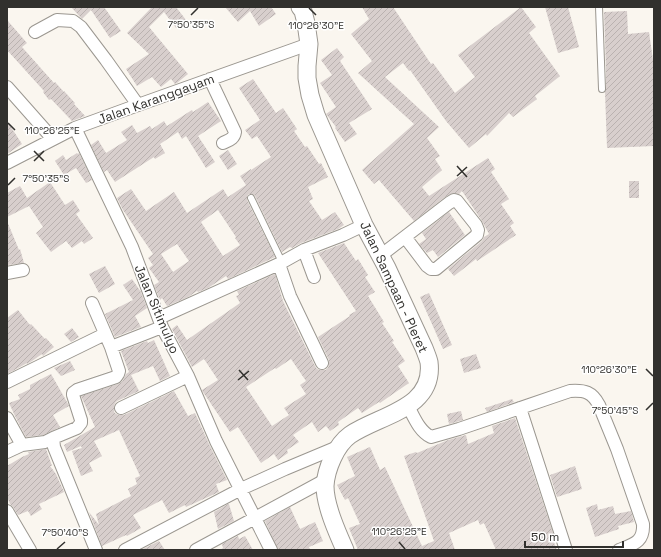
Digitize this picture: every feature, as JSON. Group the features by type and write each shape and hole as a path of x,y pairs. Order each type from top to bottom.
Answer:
{"main road":[{"name":"Jalan Sampaan - Pleret","path":"300,7 303,11 306,23 309,44 306,66 307,78 316,115 364,225 424,348 428,361 429,373 424,390 414,402 351,434 340,446 331,461 325,486 327,500 344,550"}],"street":[{"path":"35,32 57,20 73,21 81,26 138,104"},
{"name":"Jalan Karanggayam","path":"7,163 75,128 138,104 309,44"},
{"path":"210,79 235,132 231,140 223,143"},
{"path":"7,87 53,139"},
{"name":"Jalan Sitimulyo","path":"75,128 132,247 160,323 188,376 216,441 255,517 270,550"},
{"path":"380,256 449,203 454,200 457,201 476,225 478,230 477,235 436,269 431,269 427,266 405,237"},
{"path":"111,346 160,323 304,250 364,225"},
{"path":"304,250 314,277"},
{"path":"280,263 290,296 322,364"},
{"path":"7,273 23,270"},
{"path":"7,452 22,444 45,442 77,428 81,423 81,420 73,393 77,390 116,377 118,374 119,371 111,346 92,304"},
{"path":"7,382 105,334"},
{"path":"121,408 188,376"},
{"path":"408,406 423,432 431,437 570,391 586,391 596,399 599,405 617,449 643,524 641,537 636,543 619,550"},
{"path":"520,408 566,550"},
{"path":"7,418 22,444"},
{"path":"53,438 54,447 96,550"},
{"path":"125,550 241,489 340,446"},
{"path":"203,548 255,517 327,479"},
{"path":"7,511 30,550"}],"lane":[{"path":"599,7 602,89"},
{"path":"251,198 280,263"}],"building":[{"path":"71,7 104,7 121,31 110,38 91,10 82,19"},
{"path":"152,7 176,7 186,20 176,28 164,12 149,27 188,74 175,84 171,79 161,87 152,77 137,86 126,69 149,54 127,33"},
{"path":"225,7 271,7 276,14 259,26 250,11 238,22"},
{"path":"362,7 393,7 431,64 433,63 455,93 475,77 458,55 521,7 536,27 529,33 560,76 535,96 537,99 513,117 509,113 487,136 486,134 469,148 446,121 410,70 409,71 403,63 385,77 439,127 427,138 440,156 435,159 442,170 422,187 429,196 488,158 495,169 491,172 509,199 501,204 514,223 510,226 516,235 477,261 476,259 454,276 448,269 489,234 462,191 459,194 453,193 445,197 414,221 379,180 374,184 362,170 414,124 358,73 372,61 351,34 369,19"},
{"path":"545,7 568,7 579,47 558,53"},
{"path":"627,11 628,34 649,32 654,67 654,146 607,148 604,12"},
{"path":"7,20 27,43 22,47 54,83 55,82 75,103 74,104 85,116 72,121 51,99 49,100 43,92 44,91 7,50"},
{"path":"337,48 344,57 340,61 372,109 349,123 357,134 345,142 326,114 336,107 320,83 332,75 321,60"},
{"path":"253,79 276,113 283,108 297,129 294,131 305,147 307,146 319,164 321,163 328,177 308,187 313,199 309,201 322,220 335,212 344,225 338,229 292,248 290,247 282,252 255,196 253,194 249,194 247,196 247,200 275,257 228,279 226,276 208,288 198,292 197,291 188,297 167,306 162,298 160,300 154,285 159,282 149,268 153,265 148,258 153,254 123,210 117,198 131,189 146,211 174,192 187,213 223,189 228,197 246,185 240,176 271,157 257,136 252,139 245,130 260,120 239,88","holes":["218,210 240,245 223,256 201,222","177,244 189,261 173,272 161,254"]},
{"path":"208,102 221,121 198,136 215,162 206,168 186,136 182,139 178,132 160,144 165,153 155,159 154,157 115,182 107,170 104,172 91,145 98,140 106,153 127,140 121,132 132,125 137,133 150,126 152,129 164,121 167,126"},
{"path":"7,121 22,144 7,154"},
{"path":"228,150 237,164 228,170 219,156"},
{"path":"79,153 92,180 86,183 76,168 64,175 55,161 63,155 66,160"},
{"path":"629,181 639,181 639,198 629,198"},
{"path":"50,182 65,205 73,200 80,211 76,214 93,238 84,244 82,241 72,248 66,241 51,252 36,233 43,227 29,206 7,217 7,193 20,186 27,198"},
{"path":"449,212 465,235 438,257 433,250 427,253 419,244 426,239 422,233"},
{"path":"7,221 19,250 20,249 24,263 7,265"},
{"path":"344,243 356,261 358,259 368,275 365,277 375,292 368,296 384,322 382,323 394,341 392,342 405,361 398,366 409,383 380,403 379,402 362,413 358,408 338,422 339,425 330,431 326,426 318,432 312,422 293,435 299,442 287,450 288,453 278,460 274,454 261,463 238,427 230,432 203,392 202,390 218,380 204,359 192,367 172,329 177,325 187,340 240,303 236,296 239,295 237,291 275,274 283,301 315,366 317,369 326,370 328,368 329,360 318,337 356,311 318,253","holes":["291,359 306,381 300,385 306,394 284,408 289,415 272,426 246,387"]},
{"path":"105,266 115,284 99,293 89,274"},
{"path":"132,279 141,292 147,308 135,316 141,327 115,337 105,314 133,300 123,285"},
{"path":"429,293 452,345 443,349 420,297"},
{"path":"18,310 30,325 31,324 54,347 43,356 42,354 27,364 7,374 7,318"},
{"path":"72,328 79,337 71,342 64,334"},
{"path":"154,340 170,376 160,381 153,366 131,375 139,391 117,401 115,403 114,412 116,414 124,415 174,391 188,416 195,413 227,480 216,484 219,492 186,507 185,505 169,513 162,500 133,515 141,528 127,536 126,535 102,546 89,512 99,525 96,514 131,496 128,489 137,484 135,478 140,476 119,430 94,441 102,456 89,463 93,471 81,476 72,451 82,448 81,446 67,452 64,445 95,427 81,396 122,382 126,374 129,372 121,351 147,341 148,343"},
{"path":"476,354 481,368 464,373 460,359"},
{"path":"70,361 75,370 61,376 54,368"},
{"path":"51,374 69,406 53,415 60,427 43,435 26,437 9,403 20,399 18,395 30,389 30,385"},
{"path":"512,399 514,402 487,412 485,408"},
{"path":"461,411 463,420 449,424 447,414"},
{"path":"515,418 555,539 553,540 557,550 496,550 484,523 480,525 478,520 449,533 455,550 358,550 349,528 360,524 348,498 345,500 337,485 355,476 347,457 370,447 380,470 385,467 422,546 434,541 404,456 417,453 448,440 466,435 468,444 494,433 492,426"},
{"path":"46,449 52,466 50,466 56,474 64,492 39,504 42,509 31,516 28,511 18,515 7,497 7,466 29,454 28,452"},
{"path":"575,466 582,489 557,497 550,475"},
{"path":"228,504 234,521 218,529 214,512"},
{"path":"597,504 598,510 613,506 615,514 631,511 634,522 618,526 619,529 595,537 586,508"},
{"path":"290,507 300,529 315,522 323,541 309,547 310,550 278,550 265,521"},
{"path":"238,536 239,539 245,536 253,550 220,550 223,548 222,544"},
{"path":"159,541 165,550 141,550"}]}
